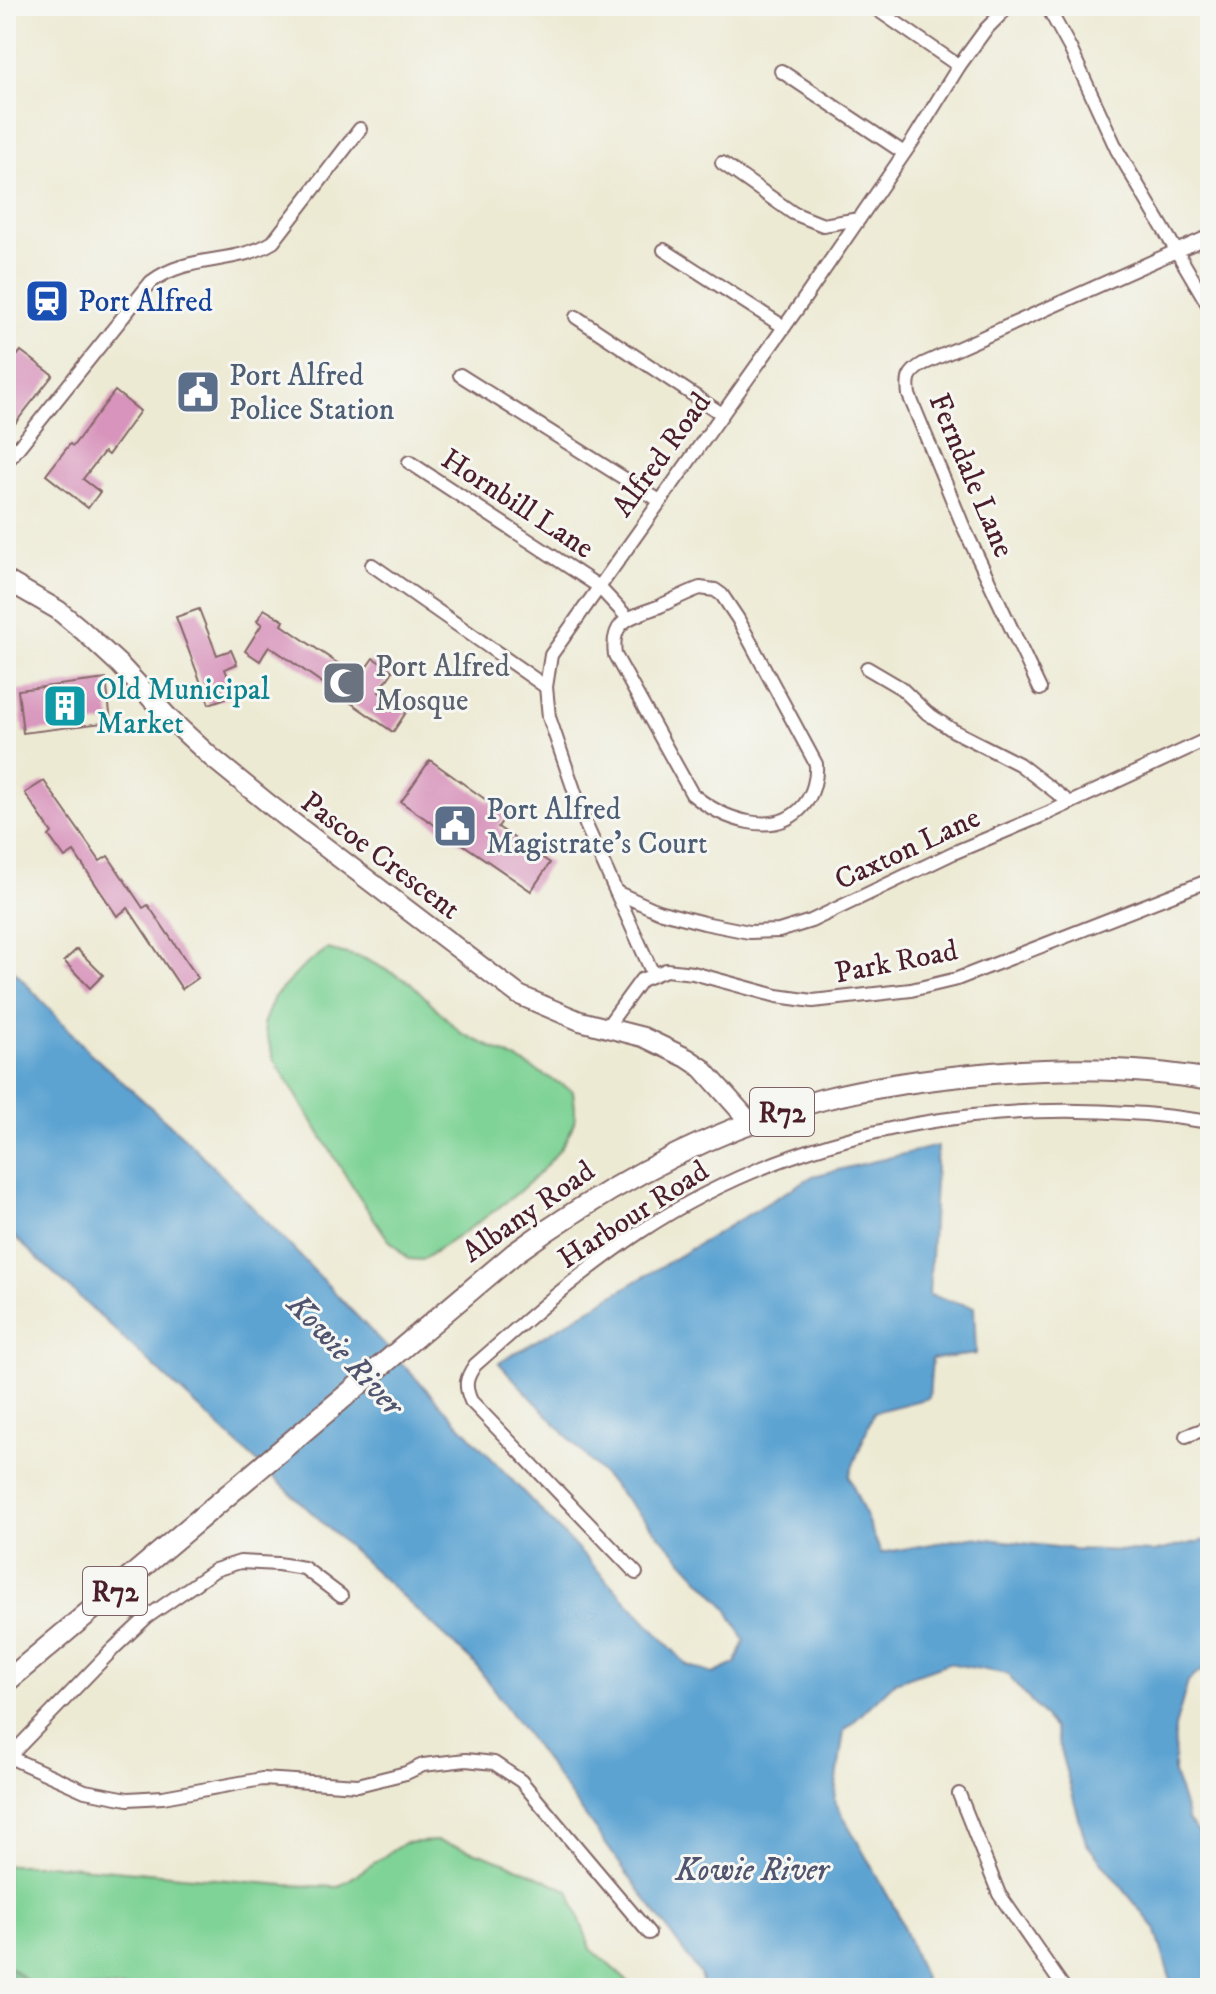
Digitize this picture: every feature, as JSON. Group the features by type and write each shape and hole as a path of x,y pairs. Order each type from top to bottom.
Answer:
{"main road":[{"name":"Albany Road","path":"6,1682 515,1253 583,1205 643,1171 751,1123 822,1100 927,1080 1078,1068 1210,1080"}],"street":[{"path":"872,6 959,66"},
{"name":"Alfred Road","path":"653,974 581,812 549,717 546,687 551,655 859,219 959,66 986,29 1009,6"},
{"path":"1047,6 1117,150 1210,308"},
{"path":"781,71 904,153"},
{"path":"6,463 151,282 169,269 253,253 273,242 360,129"},
{"path":"722,163 793,213 823,225 859,219"},
{"path":"1178,251 1210,236"},
{"path":"664,250 784,327"},
{"name":"Ferndale Lane","path":"1040,689 964,528 909,395 907,381 911,371 923,364 1178,251"},
{"path":"576,317 722,414"},
{"path":"460,375 660,501"},
{"name":"Hornbill Lane","path":"409,462 598,586 627,617"},
{"path":"372,565 546,687"},
{"name":"Pascoe Crescent","path":"6,580 58,610 120,665 170,719 211,757 519,995 560,1014 643,1037 687,1058 702,1068 751,1123"},
{"path":"700,588 715,590 722,595 816,764 813,787 797,813 776,824 753,824 706,804 692,794 615,655 618,629 627,617 700,588"},
{"path":"867,668 901,688 927,713 954,731 1019,764 1070,803"},
{"name":"Caxton Lane","path":"616,892 658,911 704,923 749,932 779,931 811,921 953,853 1210,738"},
{"name":"Park Road","path":"653,974 677,970 777,996 813,1001 897,992 957,979 1210,880"},
{"path":"606,1028 633,989 653,974"},
{"name":"Harbour Road","path":"636,1573 471,1401 465,1387 467,1376 475,1365 564,1288 640,1233 726,1184 769,1166 861,1136 966,1115 1038,1110 1139,1113 1210,1122"},
{"path":"1186,1436 1210,1427"},
{"path":"341,1596 304,1568 240,1562 215,1570 147,1617 7,1759 85,1791 128,1799 163,1797 262,1779 358,1785 439,1762 466,1760 494,1763 521,1781 649,1933"},
{"path":"959,1794 999,1894 1064,1988"}],"green space":[{"path":"327,949 363,958 410,982 461,1033 573,1091 574,1122 549,1162 530,1182 486,1217 422,1260 408,1259 388,1239 357,1194 274,1059 263,1024 274,997 303,967"},
{"path":"436,1841 504,1862 569,1891 591,1949 635,1988 37,1988 6,1964 6,1865 56,1865 338,1887 404,1843"},
{"path":"6,1964 37,1988 6,1988"}],"water":[{"name":"Kowie River","path":"6,962 89,1052 184,1137 301,1257 687,1665 713,1674 735,1664 745,1641 726,1607 499,1363 813,1176 937,1146 929,1295 974,1307 976,1354 932,1359 929,1398 874,1412 849,1476 881,1553 971,1537 1073,1549 1153,1552 1210,1539 1210,1664 1188,1681 1175,1727 1174,1773 1188,1820 1210,1848 1210,1988 1173,1988 1155,1928 1086,1843 1054,1728 1007,1674 948,1663 895,1682 844,1731 834,1800 897,1912 928,1988 704,1988 700,1974 475,1664 6,1229"}],"building":[{"path":"21,351 53,375 6,435 6,370"},
{"path":"115,391 140,411 108,455 104,452 83,479 100,492 88,508 46,475 70,444 73,446"},
{"path":"199,609 217,655 231,650 237,664 225,669 235,695 209,704 176,617"},
{"name":"Port Alfred Mosque","path":"264,609 359,678 373,658 393,671 379,692 407,711 393,732 269,646 260,661 245,651 262,624 257,621"},
{"name":"Old Municipal Market","path":"106,679 111,722 23,733 18,690"},
{"name":"Port Alfred Magistrate's Court","path":"430,760 489,802 492,799 509,811 498,827 550,863 531,891 401,802"},
{"path":"44,781 100,861 108,856 143,908 148,905 198,978 182,989 128,908 117,916 74,852 65,858 25,793"},
{"path":"77,949 103,975 90,988 64,961"}],"place":[{"name":"Port Alfred","path":"47,301"},
{"name":"Port Alfred Police Station","path":"198,392"},
{"name":"Port Alfred Mosque","path":"344,683"},
{"name":"Old Municipal Market","path":"65,706"},
{"name":"Port Alfred Magistrate's Court","path":"455,826"}]}
